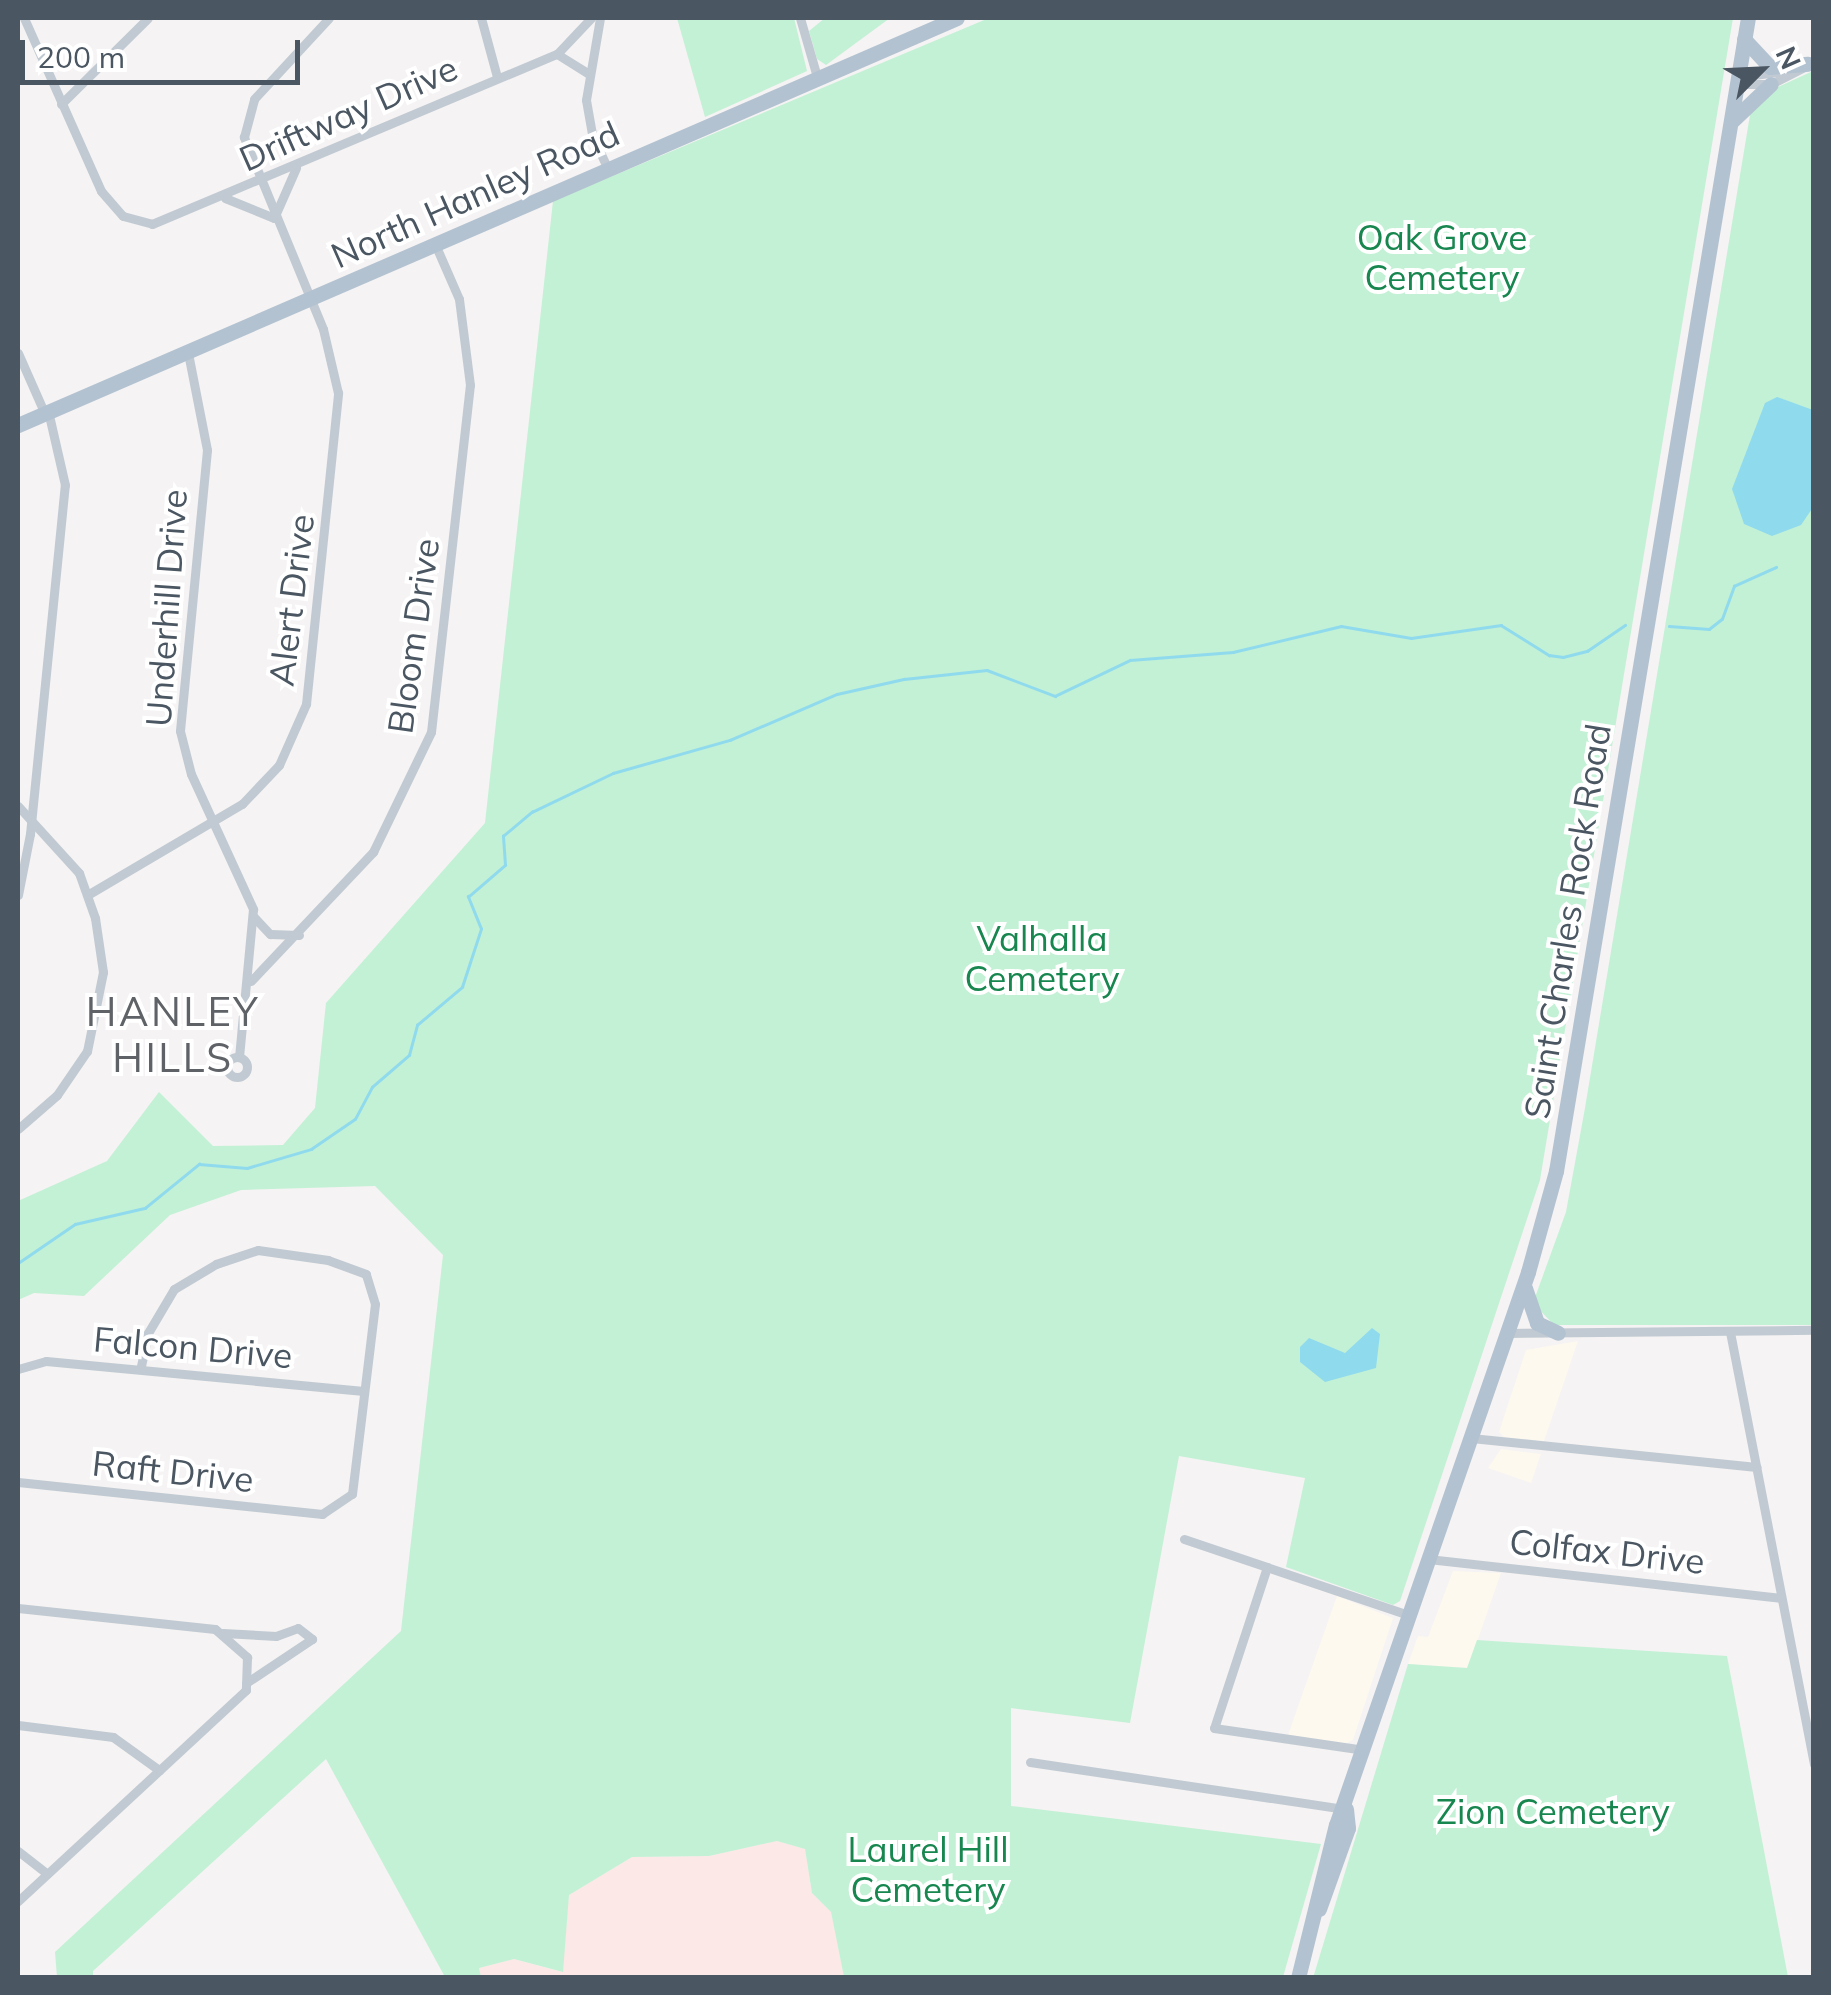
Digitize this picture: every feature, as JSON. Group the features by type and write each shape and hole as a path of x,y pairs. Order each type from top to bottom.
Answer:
{"main road":[{"name":"North Hanley Road","path":"18,425 957,18"},
{"name":"Saint Charles Rock Road","path":"1298,1978 1316,1912 1334,1877 1346,1809 1364,1750 1524,1283 1566,1122 1748,18"},
{"path":"1744,40 1770,67 1811,62"},
{"path":"1728,127 1741,106 1771,84"},
{"path":"1524,1283 1528,1311 1558,1332"}],"street":[{"path":"24,18 61,104 109,63 148,18"},
{"name":"Alert Drive","path":"89,894 218,821 264,784 306,704 339,420 330,350 244,146 248,110 329,18"},
{"path":"481,18 497,77"},
{"name":"Driftway Drive","path":"61,104 110,204 132,220 161,223 557,54 591,18"},
{"path":"600,18 589,74 588,120 607,168"},
{"path":"800,18 817,77"},
{"path":"557,54 589,74"},
{"path":"1737,80 1774,76 1811,62"},
{"path":"1737,80 1771,84 1811,62"},
{"path":"225,198 274,218 285,183 302,163"},
{"name":"Bloom Drive","path":"250,981 298,935 382,840 431,732 470,384 459,299 435,244"},
{"name":"Underhill Drive","path":"188,353 207,450 179,716 191,774 218,821 253,916 250,981 239,1056"},
{"path":"18,354 46,411 65,484 32,817 18,895"},
{"path":"18,806 32,817 89,894 104,972 99,1014 87,1051 56,1096 18,1129"},
{"path":"253,916 270,934 298,935"},
{"path":"142,1367 148,1333 174,1289 216,1264 258,1250 328,1260 366,1274 375,1304 364,1391"},
{"path":"1506,1332 1814,1330"},
{"path":"1730,1332 1814,1764"},
{"name":"Falcon Drive","path":"18,1369 46,1361 142,1367 364,1391"},
{"name":"Raft Drive","path":"18,1482 322,1514 352,1494 364,1391"},
{"path":"1471,1438 1757,1467"},
{"path":"1184,1539 1408,1615"},
{"name":"Colfax Drive","path":"1428,1559 1780,1598"},
{"path":"1267,1567 1214,1728 1364,1750"},
{"path":"18,1608 276,1636 298,1628 312,1640 246,1683 18,1902"},
{"path":"222,1632 248,1657 246,1683"},
{"path":"18,1725 113,1736 159,1770"},
{"path":"1030,1762 1346,1809"},
{"path":"18,1851 47,1874"}],"shaded area":[{"path":"1578,1341 1544,1441 1504,1437 1499,1432 1526,1350"},
{"path":"1501,1449 1541,1454 1531,1483 1488,1468"},
{"path":"1453,1571 1501,1573 1468,1668 1408,1664 1418,1636 1428,1637"},
{"path":"1337,1596 1393,1618 1353,1740 1345,1744 1288,1735"},
{"path":"777,1841 805,1849 812,1893 831,1912 844,1977 481,1978 479,1968 514,1959 562,1972 569,1895 632,1857 709,1856"}],"green space":[{"path":"677,18 794,18 807,71 705,117"},
{"path":"825,18 890,18 826,65 817,59 809,31"},
{"name":"Valhalla Cemetery","path":"989,18 1733,18 1540,1180 1400,1601 1393,1605 1286,1567 1305,1478 1179,1456 1130,1723 1011,1708 1011,1806 1321,1844 1283,1977 844,1977 831,1912 812,1893 805,1849 777,1841 709,1856 632,1857 569,1895 563,1972 514,1959 479,1968 481,1977 445,1977 326,1759 93,1971 93,1977 57,1977 55,1952 401,1631 443,1255 375,1186 241,1190 170,1215 84,1296 34,1293 18,1300 18,1201 107,1161 159,1092 213,1146 283,1145 315,1108 326,1003 485,823 553,201"},
{"path":"1813,71 1813,1325 1554,1325 1533,1303 1566,1212 1585,1108 1750,115 1769,91"},
{"name":"Zion Cemetery","path":"1477,1640 1727,1656 1788,1977 1313,1978 1408,1664 1467,1668"}],"water":[{"path":"1777,397 1813,410 1814,506 1801,525 1772,536 1744,524 1732,489 1765,403"},
{"path":"1372,1328 1380,1334 1376,1368 1325,1382 1300,1362 1300,1347 1309,1338 1345,1353"}],"waterway":[{"path":"1669,626 1709,629 1722,619 1734,586 1776,567"},
{"path":"18,1263 75,1224 145,1208 199,1164 247,1168 311,1149 355,1119 372,1087 409,1055 417,1025 462,987 481,929 468,897 505,865 503,836 532,812 613,773 730,740 837,694 904,679 987,670 1055,696 1130,660 1233,652 1341,626 1411,638 1501,625 1549,655 1563,657 1587,651 1625,625"}],"district":[{"name":"HANLEY HILLS","path":"173,1034"}],"park label":[{"name":"Oak Grove Cemetery","path":"1442,257"},
{"name":"Laurel Hill Cemetery","path":"928,1869"}]}
